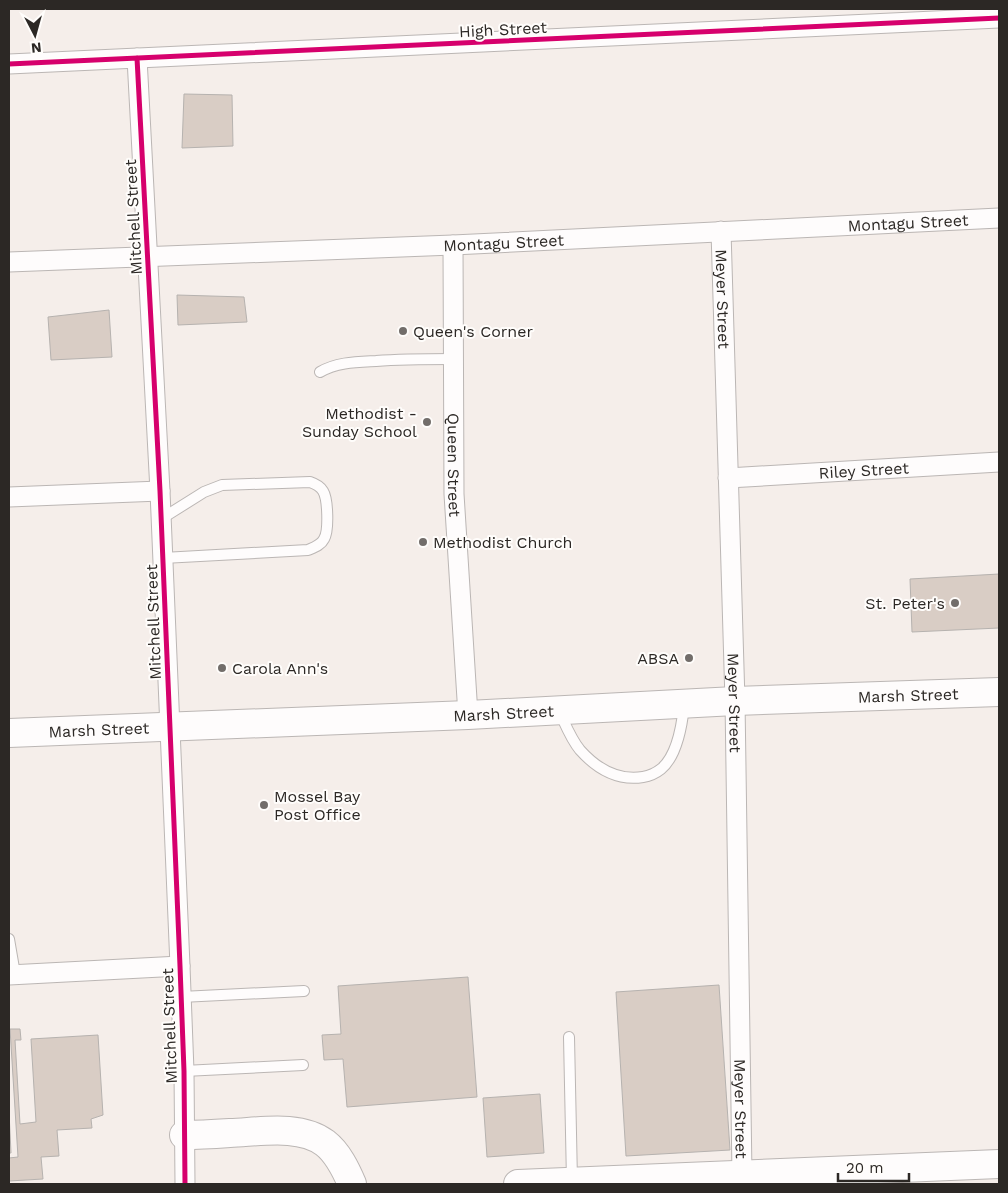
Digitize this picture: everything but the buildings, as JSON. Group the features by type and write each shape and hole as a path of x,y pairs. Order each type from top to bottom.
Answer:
{"street":[{"name":"High Street","path":"9,64 999,18"},
{"name":"Mitchell Street","path":"137,58 163,558 184,1072 185,1184"},
{"name":"Montagu Street","path":"9,262 454,245 999,218"},
{"name":"Meyer Street","path":"721,231 735,701 742,1175"},
{"name":"Queen Street","path":"454,245 454,494 468,714"},
{"name":"Riley Street","path":"728,478 999,462"},
{"path":"9,497 160,491"},
{"name":"Marsh Street","path":"9,733 735,701 999,692"},
{"path":"12,974 180,966"},
{"path":"184,1135 287,1130 309,1134 325,1143 339,1159 352,1184"},
{"path":"518,1184 742,1175 843,1178 999,1164"}],"lane":[{"path":"320,372 328,367 349,363 406,359 454,359"},
{"path":"161,518 204,492 222,485 310,482 322,489 325,496 328,530 320,544 308,550 163,558"},
{"path":"558,710 574,741 590,760 605,772 620,777 633,778 650,776 661,769 670,757 678,742 684,704"},
{"path":"9,938 12,974"},
{"path":"181,997 304,991"},
{"path":"569,1037 572,1182"},
{"path":"184,1072 302,1065"}],"cycle path":[{"path":"9,64 999,18"},
{"path":"137,58 160,491 184,1071 185,1184"}],"place":[{"name":"Queen's Corner","path":"403,331"},
{"name":"Methodist - Sunday School","path":"427,422"},
{"name":"Methodist Church","path":"423,542"},
{"name":"St. Peter's","path":"955,603"},
{"name":"ABSA","path":"689,658"},
{"name":"Carola Ann's","path":"222,668"},
{"name":"Mossel Bay Post Office","path":"264,805"}]}
